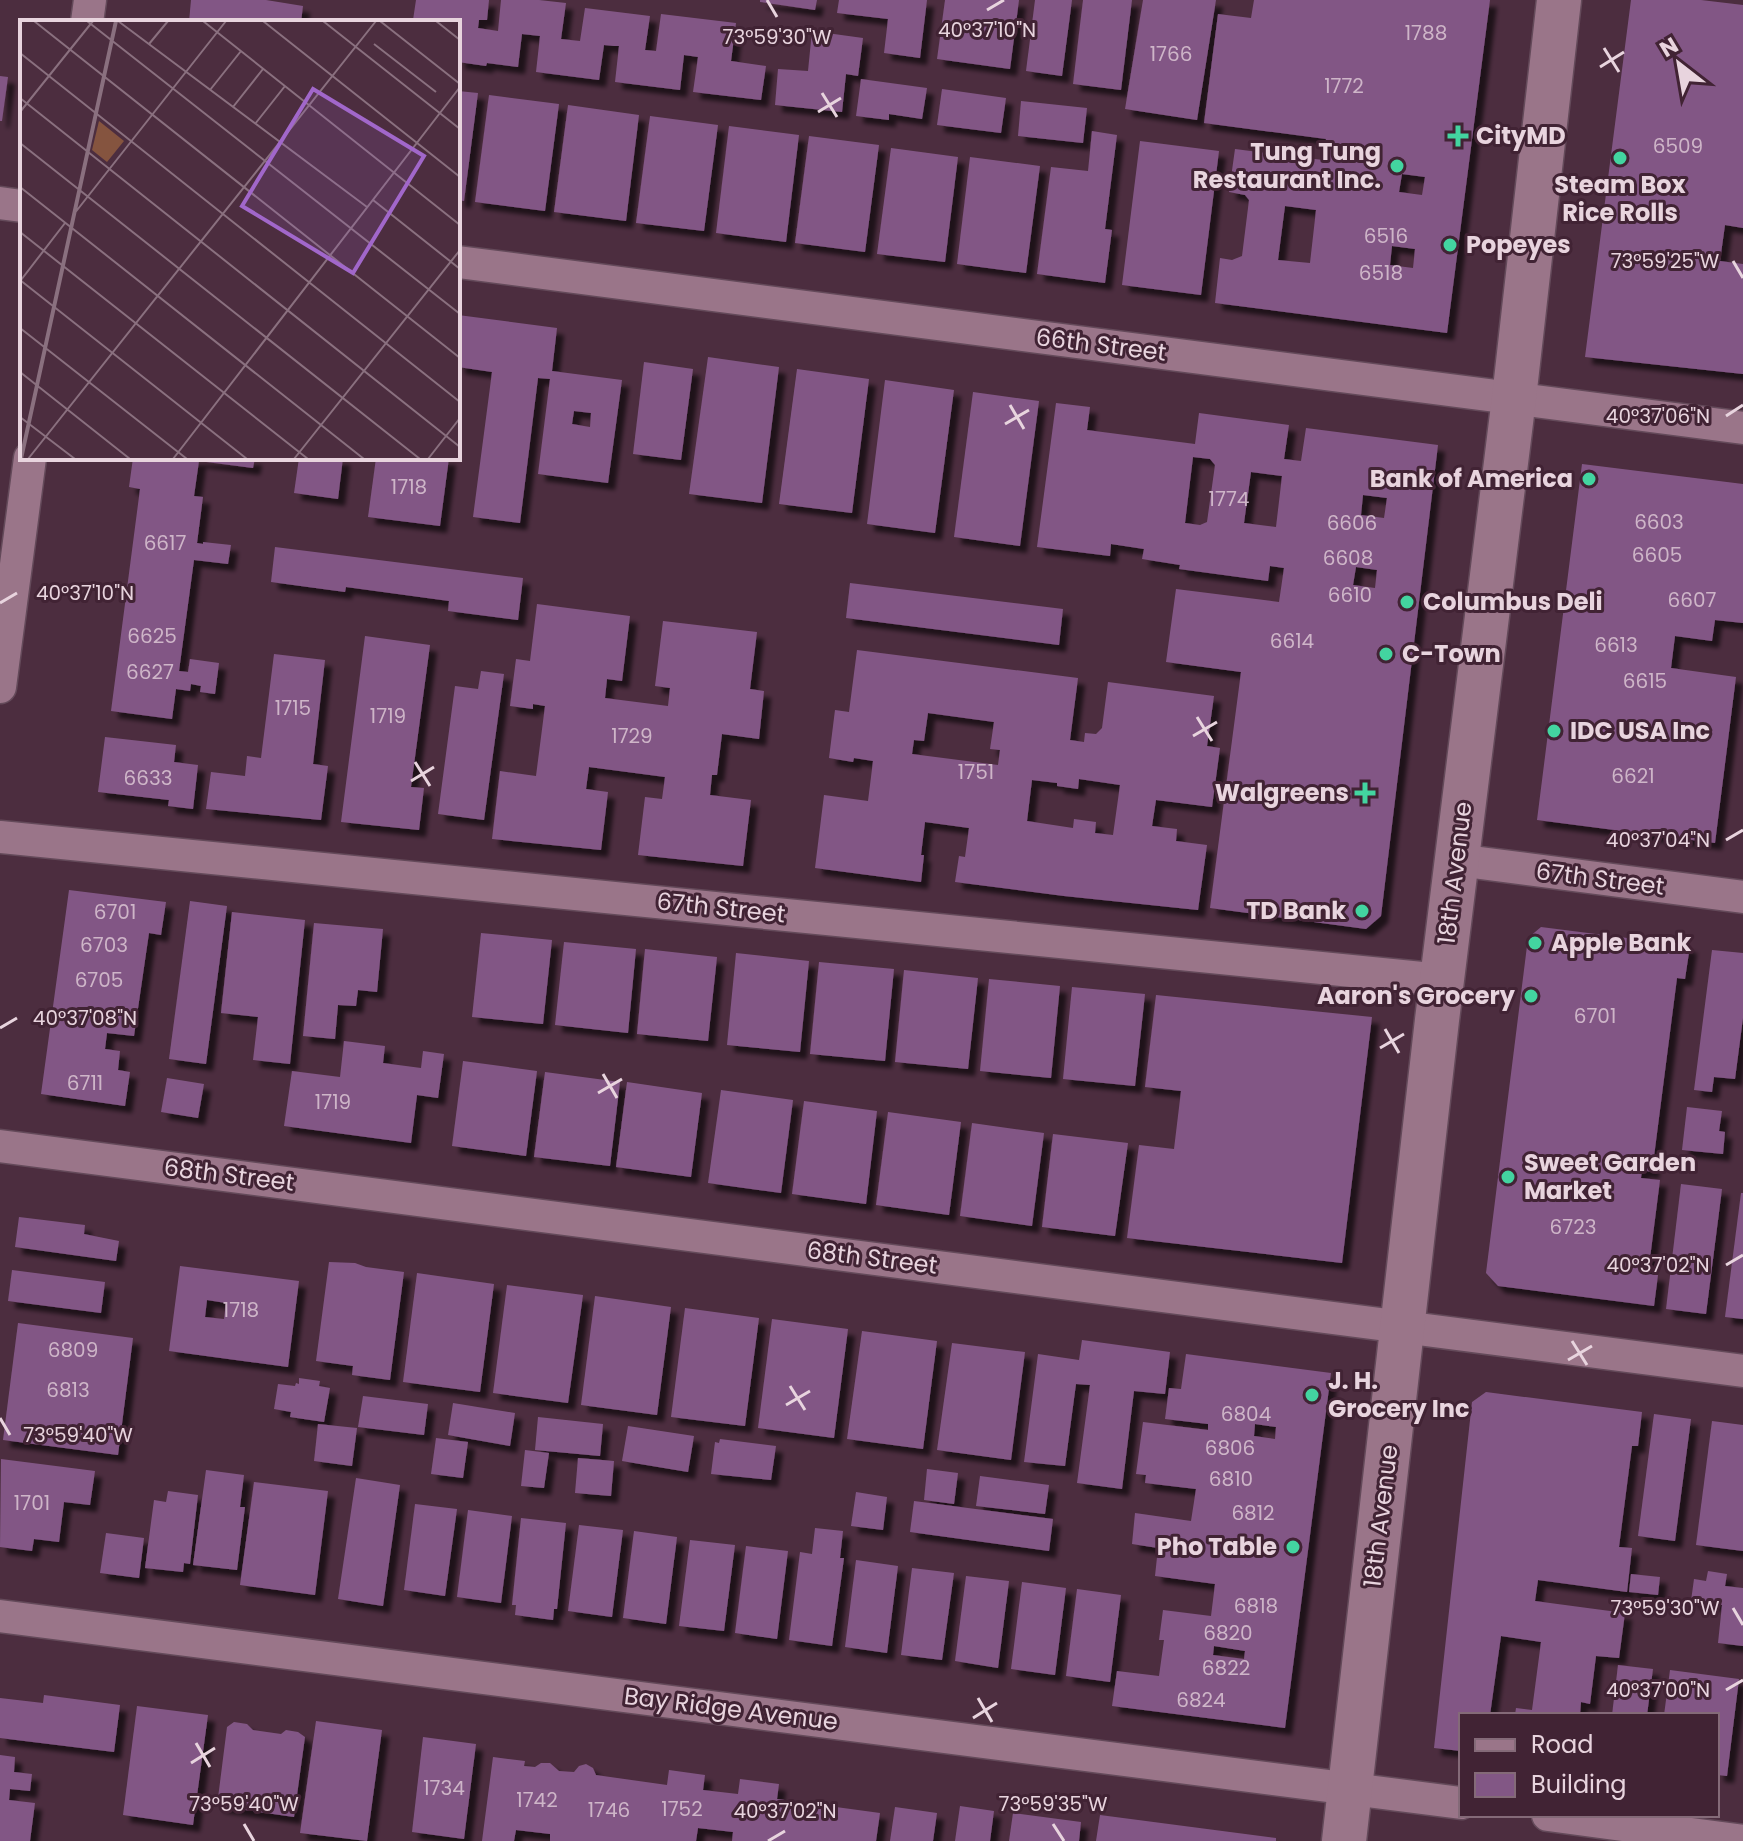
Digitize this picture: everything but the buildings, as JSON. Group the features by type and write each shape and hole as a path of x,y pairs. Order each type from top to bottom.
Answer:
{"street":[{"path":"87,20 90,0"},
{"name":"18th Avenue","path":"1344,1841 1442,980 1514,398 1559,0"},
{"path":"0,203 20,206"},
{"name":"66th Street","path":"460,262 1743,428"},
{"path":"0,687 30,460"},
{"name":"67th Street","path":"0,837 1442,980"},
{"name":"67th Street","path":"1457,860 1743,897"},
{"name":"68th Street","path":"0,1146 1743,1371"},
{"name":"Bay Ridge Avenue","path":"0,1616 1459,1803"},
{"path":"1563,1817 1743,1841"}],"place":[{"name":"CityMD","path":"1458,136"},
{"name":"Steam Box Rice Rolls","path":"1620,158"},
{"name":"Tung Tung Restaurant Inc.","path":"1397,166"},
{"name":"Popeyes","path":"1450,245"},
{"name":"Bank of America","path":"1589,479"},
{"name":"Columbus Deli","path":"1407,602"},
{"name":"C-Town","path":"1386,654"},
{"name":"IDC USA Inc","path":"1554,731"},
{"name":"Walgreens","path":"1365,793"},
{"name":"TD Bank","path":"1362,911"},
{"name":"Apple Bank","path":"1535,943"},
{"name":"Aaron's Grocery","path":"1531,996"},
{"name":"Sweet Garden Market","path":"1508,1177"},
{"name":"J. H. Grocery Inc","path":"1312,1395"},
{"name":"Pho Table","path":"1293,1547"}]}
